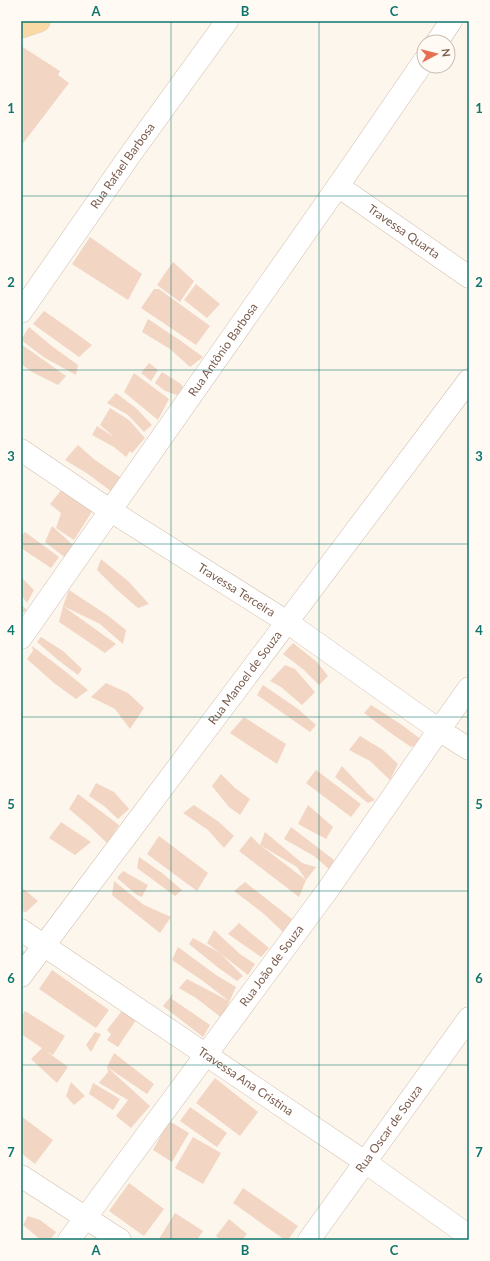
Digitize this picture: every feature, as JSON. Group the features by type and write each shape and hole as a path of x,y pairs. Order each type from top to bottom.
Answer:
{"main road":[{"path":"21,27 40,21"}],"street":[{"name":"Rua Rafael Barbosa","path":"21,312 130,155 227,21"},
{"path":"442,34 451,21"},
{"name":"Rua Antônio Barbosa","path":"21,638 112,511 416,73"},
{"name":"Travessa Quarta","path":"338,186 469,277"},
{"name":"Rua Manoel de Souza","path":"21,976 387,487 469,380"},
{"name":"Travessa Terceira","path":"21,450 112,511 287,622 439,730 469,749"},
{"name":"Rua João de Souza","path":"69,1240 327,892 469,688"},
{"name":"Travessa Ana Cristina","path":"21,930 207,1054 365,1162 469,1236"},
{"name":"Rua Oscar de Souza","path":"309,1240 469,1018"},
{"path":"21,1176 120,1240"}],"building":[{"path":"21,46 60,71 58,75 69,83 21,146"},
{"path":"90,237 142,274 128,300 72,264"},
{"path":"173,262 194,281 180,302 157,285"},
{"path":"196,284 220,304 207,318 184,300"},
{"path":"154,289 159,289 210,326 196,345 141,308"},
{"path":"44,311 92,345 79,357 33,324"},
{"path":"148,319 203,357 190,367 170,349 142,332"},
{"path":"29,327 78,365 76,375 45,358 21,340"},
{"path":"21,344 66,376 58,385 32,372 21,364"},
{"path":"149,363 158,370 151,381 141,373"},
{"path":"162,372 181,384 184,389 177,395 165,391 155,383"},
{"path":"134,373 169,399 158,420 124,392"},
{"path":"116,393 137,409 152,425 144,432 128,415 107,403"},
{"path":"110,408 129,420 145,438 132,453 130,451 126,457 114,447 92,435 97,426 114,437 100,425"},
{"path":"78,445 95,460 120,477 112,492 88,474 65,460"},
{"path":"63,488 93,510 74,540 56,528 61,513 50,504"},
{"path":"52,526 74,546 67,559 45,542"},
{"path":"25,532 59,557 51,568 21,548 21,536"},
{"path":"101,559 128,581 149,604 138,608 116,589 97,570"},
{"path":"21,577 34,590 27,603 21,595"},
{"path":"69,590 107,615 126,630 123,644 100,624 63,606"},
{"path":"21,604 27,610 21,614"},
{"path":"63,606 116,644 105,653 59,622"},
{"path":"41,637 63,651 82,669 78,675 37,642"},
{"path":"293,643 317,662 328,676 319,685 304,670 283,654"},
{"path":"32,646 88,690 76,699 54,683 27,659 33,651"},
{"path":"285,665 295,669 315,692 302,705 281,687 270,681"},
{"path":"106,683 128,693 144,708 130,729 115,709 91,697"},
{"path":"263,685 298,709 316,725 310,732 257,695"},
{"path":"371,705 402,725 423,741 411,747 392,734 364,713"},
{"path":"244,717 286,744 277,764 230,733"},
{"path":"360,736 383,750 398,764 390,780 370,761 349,750"},
{"path":"342,766 375,800 368,803 335,777"},
{"path":"316,770 361,804 351,817 306,783"},
{"path":"221,774 235,788 250,799 240,815 229,807 212,786"},
{"path":"96,783 114,792 129,809 118,819 104,806 89,796"},
{"path":"78,794 119,825 107,843 69,809"},
{"path":"194,805 219,822 234,836 224,848 208,830 183,813"},
{"path":"308,805 333,827 326,839 298,824"},
{"path":"61,822 91,842 75,855 49,838"},
{"path":"291,827 334,860 329,869 314,856 284,839"},
{"path":"265,832 302,863 316,867 306,880 297,867 260,845"},
{"path":"159,836 208,873 197,891 147,854"},
{"path":"251,836 260,845 306,880 299,897 239,851"},
{"path":"139,857 162,873 182,890 175,896 137,868"},
{"path":"123,871 148,885 142,897 137,895 117,878"},
{"path":"114,881 144,905 171,917 160,933 112,895"},
{"path":"245,882 292,919 283,932 264,914 234,891"},
{"path":"21,887 38,901 26,912 21,911"},
{"path":"239,923 269,948 261,957 228,934"},
{"path":"214,930 240,954 255,964 248,975 207,943"},
{"path":"193,938 220,953 243,976 237,981 216,966 189,944"},
{"path":"178,947 216,975 236,987 222,1018 196,998 179,988 187,979 229,1001 172,960"},
{"path":"21,949 25,952 21,958"},
{"path":"52,970 109,1010 96,1028 39,989"},
{"path":"173,994 172,999 210,1025 203,1037 163,1006"},
{"path":"125,1007 138,1017 118,1047 107,1040 111,1034 107,1030"},
{"path":"25,1011 65,1036 53,1055 46,1051 68,1067 57,1083 31,1059 42,1048 21,1034 21,1016"},
{"path":"95,1032 101,1034 91,1052 86,1045"},
{"path":"114,1053 154,1084 147,1094 107,1067"},
{"path":"107,1067 150,1106 131,1128 116,1116 128,1100 99,1083 108,1072"},
{"path":"215,1078 258,1112 240,1136 196,1103"},
{"path":"71,1082 85,1096 74,1105 66,1096"},
{"path":"93,1083 120,1099 113,1110 89,1094"},
{"path":"190,1107 227,1133 217,1147 180,1121"},
{"path":"21,1116 53,1140 35,1164 21,1153"},
{"path":"169,1121 189,1133 172,1162 153,1150"},
{"path":"193,1137 221,1153 203,1184 175,1168"},
{"path":"129,1183 164,1209 144,1236 109,1211"},
{"path":"243,1188 298,1226 288,1240 285,1240 233,1203"},
{"path":"175,1213 203,1231 197,1240 159,1239"},
{"path":"28,1216 40,1220 56,1232 50,1240 41,1240 23,1225"},
{"path":"229,1219 247,1234 242,1240 220,1240 216,1236"}]}
